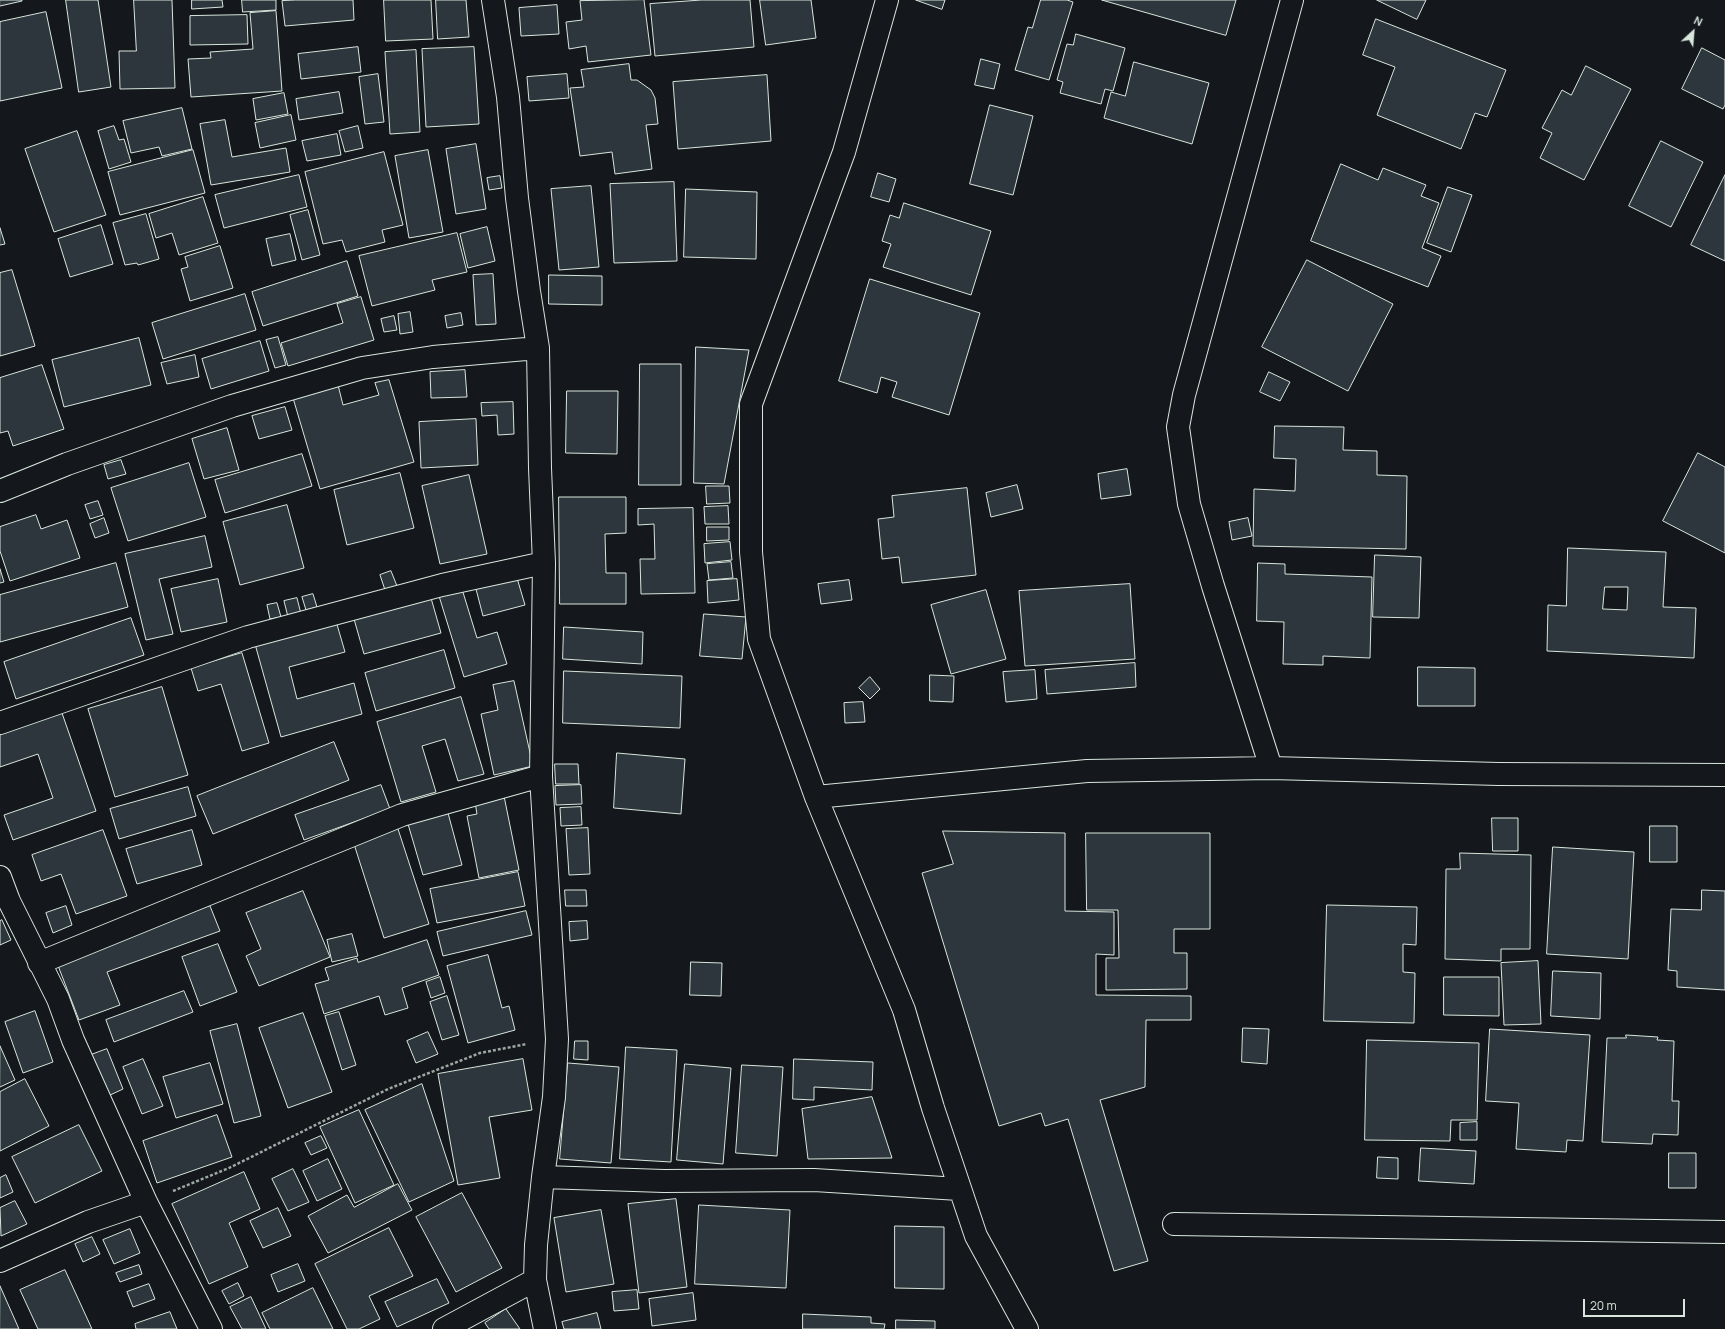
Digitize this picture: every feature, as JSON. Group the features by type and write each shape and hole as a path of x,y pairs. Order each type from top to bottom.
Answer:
{"street":[{"path":"493,0 508,97 517,198 538,348 540,468 544,563 541,776 558,1039 554,1097 543,1177 536,1245 535,1280 545,1329"},
{"path":"887,0 844,152 751,404 751,552 759,639 816,797 904,1010 959,1189 976,1236 1027,1329"},
{"path":"1271,768 1213,586 1189,504 1178,427 1184,395 1292,0"},
{"path":"0,491 67,464 232,406 362,368 433,357 538,348"},
{"path":"0,723 248,637 442,585 544,563"},
{"path":"816,797 1087,771 1271,768 1499,774 1725,775"},
{"path":"39,963 402,815 541,776"},
{"path":"0,877 9,901 58,999 73,1040 146,1202 211,1329"},
{"path":"543,1177 664,1181 814,1180 959,1189"},
{"path":"0,1261 88,1222 146,1202"},
{"path":"1174,1224 1725,1232"},
{"path":"444,1329 535,1280"}],"path":[{"path":"146,1202 228,1168 388,1089 480,1053 558,1039"}],"building":[{"path":"0,0 22,0 22,1 0,6"},
{"path":"66,0 98,0 111,87 79,92"},
{"path":"134,0 172,0 175,88 120,89 119,51 136,51"},
{"path":"192,0 222,0 223,7 192,9"},
{"path":"242,0 276,0 276,10 243,12"},
{"path":"353,0 354,20 285,26 282,1"},
{"path":"384,0 431,0 433,39 386,41"},
{"path":"436,0 466,0 469,37 438,39"},
{"path":"644,0 651,55 588,62 586,46 569,49 566,22 582,20 580,1"},
{"path":"702,0 750,0 754,47 655,56 650,4"},
{"path":"760,0 811,0 816,38 766,45"},
{"path":"916,0 945,0 942,9"},
{"path":"1041,0 1067,0 1073,2 1049,80 1015,70 1028,27 1032,28"},
{"path":"1102,0 1236,0 1226,35"},
{"path":"1377,0 1426,0 1417,19"},
{"path":"557,5 559,34 521,36 519,8"},
{"path":"276,11 282,91 191,97 188,59 211,58 210,52 253,49 250,13"},
{"path":"46,12 62,88 0,101 0,22"},
{"path":"247,15 248,44 190,45 190,16"},
{"path":"1376,19 1506,70 1487,117 1475,113 1461,149 1377,115 1395,67 1363,55"},
{"path":"1076,34 1125,48 1113,91 1105,89 1101,104 1060,93 1063,82 1057,80 1067,44 1073,45"},
{"path":"358,47 361,72 301,79 298,54"},
{"path":"474,47 479,124 426,127 422,49"},
{"path":"1702,48 1725,60 1725,105 1723,109 1682,89"},
{"path":"416,50 420,132 390,134 385,52"},
{"path":"981,59 1000,64 994,89 975,85"},
{"path":"1134,62 1209,83 1192,144 1104,118 1111,92 1125,96"},
{"path":"629,64 631,80 637,80 651,90 655,98 658,124 646,125 652,169 615,174 612,152 580,156 570,88 584,87 581,70"},
{"path":"1586,66 1631,89 1584,180 1540,158 1552,133 1542,128 1562,90 1571,95"},
{"path":"378,74 384,122 365,124 359,77"},
{"path":"567,74 569,98 529,101 527,77"},
{"path":"767,75 771,141 678,149 673,82"},
{"path":"339,92 343,113 299,120 296,99"},
{"path":"284,93 288,114 256,120 253,99"},
{"path":"990,105 1033,116 1013,195 970,184"},
{"path":"182,108 192,149 162,156 159,147 131,153 123,121"},
{"path":"291,115 296,140 260,148 255,123"},
{"path":"225,120 232,157 286,148 290,172 211,185 200,124"},
{"path":"114,126 119,140 124,139 131,162 109,169 98,131"},
{"path":"358,126 363,148 345,152 339,131"},
{"path":"77,131 106,215 54,232 25,149"},
{"path":"337,134 341,155 307,161 302,141"},
{"path":"1661,141 1703,162 1671,227 1629,206"},
{"path":"476,144 486,209 456,214 446,149"},
{"path":"193,150 205,193 120,215 108,172"},
{"path":"428,150 443,232 409,238 395,156"},
{"path":"384,152 403,225 382,230 385,242 346,252 342,240 323,244 305,172"},
{"path":"1341,164 1378,180 1383,168 1426,185 1421,196 1439,203 1422,248 1441,256 1428,287 1311,241"},
{"path":"878,173 896,179 889,202 871,197"},
{"path":"299,175 307,207 224,228 215,195"},
{"path":"1725,175 1725,261 1691,245"},
{"path":"500,176 502,188 489,190 487,178"},
{"path":"674,182 677,261 614,263 610,184"},
{"path":"591,186 599,267 559,270 551,189"},
{"path":"1448,187 1472,195 1451,252 1427,243"},
{"path":"686,189 757,192 756,259 684,257"},
{"path":"203,197 218,243 179,255 172,233 156,238 149,214"},
{"path":"904,203 991,231 971,295 883,267 891,244 882,241 890,215 899,218"},
{"path":"308,210 320,255 302,260 290,215"},
{"path":"146,214 159,259 138,265 137,263 125,265 113,223"},
{"path":"101,225 113,264 70,277 58,239"},
{"path":"487,227 495,261 468,268 460,234"},
{"path":"0,228 5,244 0,245"},
{"path":"457,233 467,272 432,280 435,290 372,306 359,256"},
{"path":"290,234 296,260 272,266 266,239"},
{"path":"220,246 233,288 190,301 181,269 188,267 185,257"},
{"path":"1307,260 1393,304 1348,391 1262,347"},
{"path":"347,261 358,296 263,326 252,292"},
{"path":"12,270 35,346 0,356 0,273"},
{"path":"493,274 496,324 476,325 473,275"},
{"path":"549,275 602,276 602,305 549,304"},
{"path":"870,279 980,313 949,415 892,397 897,382 881,377 877,393 839,381"},
{"path":"245,294 256,330 163,359 152,323"},
{"path":"361,297 374,340 288,366 281,343 343,323 337,304"},
{"path":"410,312 413,332 400,334 398,314"},
{"path":"461,313 463,325 447,328 445,316"},
{"path":"394,316 397,330 384,332 381,319"},
{"path":"278,337 286,365 275,368 266,340"},
{"path":"139,338 151,385 64,407 52,360"},
{"path":"260,341 269,371 211,389 202,359"},
{"path":"696,347 749,350 724,484 694,483"},
{"path":"195,355 199,377 167,384 161,363"},
{"path":"640,364 681,364 681,485 639,485"},
{"path":"42,365 64,429 13,446 8,431 0,433 0,378"},
{"path":"465,370 467,397 431,398 430,372"},
{"path":"1269,372 1290,382 1280,401 1260,392"},
{"path":"389,380 414,462 320,489 293,398 338,385 343,405 379,395 375,383"},
{"path":"567,391 618,391 617,454 566,453"},
{"path":"513,402 514,434 498,435 497,415 482,416 481,403"},
{"path":"285,407 292,430 259,439 252,416"},
{"path":"476,419 478,465 421,468 419,422"},
{"path":"1275,426 1344,427 1343,450 1377,451 1377,475 1407,476 1406,549 1253,546 1254,489 1295,491 1296,459 1274,458"},
{"path":"227,428 239,470 204,479 192,439"},
{"path":"1698,453 1725,467 1725,553 1663,521"},
{"path":"302,454 312,486 225,513 215,480"},
{"path":"121,460 126,474 108,479 104,465"},
{"path":"189,463 206,517 128,541 111,488"},
{"path":"1127,469 1131,495 1101,499 1098,474"},
{"path":"400,473 414,528 347,545 334,490"},
{"path":"469,475 487,554 440,564 422,486"},
{"path":"1017,485 1023,509 991,517 986,493"},
{"path":"706,486 729,486 730,503 707,504"},
{"path":"967,488 976,575 902,583 899,557 882,559 878,519 894,517 892,496"},
{"path":"559,497 626,497 626,533 605,534 606,573 626,573 626,604 560,604"},
{"path":"98,501 103,515 90,519 85,505"},
{"path":"287,505 304,568 240,585 223,522"},
{"path":"728,506 729,524 705,524 704,507"},
{"path":"693,508 695,593 641,594 640,559 655,559 654,524 638,525 638,509"},
{"path":"36,515 41,529 67,520 80,558 10,581 0,551 0,527"},
{"path":"104,518 109,533 95,538 90,524"},
{"path":"1248,518 1252,536 1232,540 1229,522"},
{"path":"707,527 729,527 729,540 707,541"},
{"path":"205,536 212,567 159,579 173,634 146,640 125,554"},
{"path":"730,542 732,560 705,563 704,544"},
{"path":"1568,548 1666,552 1663,607 1696,608 1694,658 1547,651 1548,605 1566,606","holes":["1605,587 1628,587 1627,610 1603,609"]},
{"path":"1375,555 1421,557 1419,618 1373,617"},
{"path":"731,562 733,578 709,580 707,564"},
{"path":"116,563 128,607 0,642 0,595"},
{"path":"1258,563 1285,564 1285,574 1372,577 1370,658 1323,656 1323,665 1283,664 1284,622 1257,621"},
{"path":"0,569 4,582 0,583"},
{"path":"391,571 397,586 385,590 380,575"},
{"path":"517,578 525,605 483,616 476,589"},
{"path":"218,579 227,622 181,632 171,589"},
{"path":"737,579 739,600 708,603 707,581"},
{"path":"849,580 852,600 821,604 818,584"},
{"path":"1130,584 1135,659 1025,666 1019,591"},
{"path":"462,589 477,638 497,632 507,664 464,677 439,596"},
{"path":"986,590 1006,659 951,674 931,605"},
{"path":"313,594 317,607 306,610 302,597"},
{"path":"297,598 301,614 288,617 284,601"},
{"path":"431,598 441,633 364,654 354,619"},
{"path":"277,603 281,617 270,619 267,605"},
{"path":"704,614 746,617 742,659 700,656"},
{"path":"131,618 144,655 16,699 4,662"},
{"path":"336,621 345,652 289,667 297,699 354,683 362,714 281,737 255,644"},
{"path":"564,627 643,632 642,664 563,659"},
{"path":"444,650 455,688 376,711 365,673"},
{"path":"242,653 269,743 242,751 221,684 198,691 191,668"},
{"path":"1135,663 1136,687 1047,694 1045,670"},
{"path":"1418,667 1475,668 1475,706 1418,706"},
{"path":"1035,670 1037,699 1006,702 1003,672"},
{"path":"564,671 682,676 680,728 563,723"},
{"path":"930,675 954,676 953,702 930,701"},
{"path":"870,677 880,689 870,699 859,688"},
{"path":"514,681 533,766 494,775 481,714 498,710 493,685"},
{"path":"162,687 188,775 115,797 88,709"},
{"path":"461,697 484,774 458,781 445,739 422,746 436,792 401,802 377,722"},
{"path":"863,702 865,722 845,723 844,703"},
{"path":"62,713 96,811 13,840 4,815 53,798 38,754 0,767 0,735"},
{"path":"334,742 349,780 213,834 197,796"},
{"path":"617,753 685,759 681,814 614,808"},
{"path":"555,764 578,764 579,784 556,784"},
{"path":"381,785 390,809 304,840 295,815"},
{"path":"581,785 582,804 556,805 555,786"},
{"path":"188,787 196,816 119,839 110,809"},
{"path":"504,796 519,870 479,878 467,816 477,814 475,802"},
{"path":"581,807 582,825 561,826 560,808"},
{"path":"448,813 462,865 423,875 408,824"},
{"path":"1492,818 1518,818 1518,851 1493,851"},
{"path":"1650,826 1677,826 1677,862 1650,862"},
{"path":"588,828 590,874 569,875 566,829"},
{"path":"398,829 429,924 384,938 354,844"},
{"path":"103,830 127,896 76,914 61,874 41,881 32,855"},
{"path":"192,830 202,865 137,884 126,849"},
{"path":"943,831 1065,833 1065,911 1114,912 1114,955 1096,954 1096,995 1191,996 1191,1020 1146,1020 1145,1087 1100,1100 1148,1261 1114,1271 1068,1119 1045,1126 1041,1113 999,1126 922,873 953,864"},
{"path":"1086,833 1210,833 1210,929 1174,929 1174,953 1187,953 1187,989 1106,990 1106,958 1119,958 1118,910 1087,910"},
{"path":"1553,847 1634,852 1628,959 1547,954"},
{"path":"1460,853 1531,855 1530,949 1501,949 1501,961 1445,959 1446,869 1460,869"},
{"path":"518,872 525,906 437,923 430,889"},
{"path":"565,890 586,890 587,906 566,906"},
{"path":"1702,890 1725,891 1725,990 1677,987 1677,971 1668,970 1671,909 1701,910"},
{"path":"303,891 330,957 259,986 246,956 261,949 246,913"},
{"path":"1327,905 1417,907 1416,945 1403,944 1403,972 1415,973 1414,1023 1324,1021"},
{"path":"66,906 72,925 53,933 46,913"},
{"path":"210,906 220,931 107,972 120,1005 79,1020 57,963"},
{"path":"526,911 532,935 443,956 437,932"},
{"path":"2,920 11,940 0,945 0,921"},
{"path":"587,921 588,939 570,941 569,922"},
{"path":"352,934 358,956 332,962 327,940"},
{"path":"427,940 439,975 402,988 408,1008 385,1015 379,996 324,1014 315,984 329,980 325,968 357,958 358,962"},
{"path":"218,944 237,992 200,1006 182,957"},
{"path":"488,955 502,1008 509,1006 515,1030 468,1043 447,966"},
{"path":"1538,961 1541,1024 1504,1025 1501,963"},
{"path":"691,962 722,963 721,996 690,995"},
{"path":"1553,971 1601,973 1600,1019 1551,1016"},
{"path":"440,977 445,993 431,998 426,982"},
{"path":"1444,977 1499,977 1499,1016 1444,1015"},
{"path":"184,991 193,1012 114,1042 106,1020"},
{"path":"447,996 459,1035 442,1040 430,1002"},
{"path":"35,1011 53,1062 23,1073 5,1022"},
{"path":"339,1012 356,1065 342,1070 325,1016"},
{"path":"303,1013 332,1092 288,1108 259,1028"},
{"path":"237,1024 261,1116 234,1123 210,1031"},
{"path":"1243,1028 1269,1029 1267,1064 1242,1062"},
{"path":"1490,1029 1590,1035 1583,1141 1567,1140 1566,1152 1516,1149 1519,1103 1486,1101"},
{"path":"428,1032 438,1054 416,1063 407,1041"},
{"path":"1626,1035 1658,1037 1657,1040 1674,1041 1672,1101 1679,1101 1678,1135 1653,1134 1652,1144 1602,1142 1607,1038 1626,1038"},
{"path":"1367,1040 1479,1043 1477,1120 1451,1120 1450,1141 1365,1140"},
{"path":"575,1041 588,1041 588,1060 574,1059"},
{"path":"0,1046 15,1080 0,1087"},
{"path":"626,1047 677,1050 671,1162 620,1159"},
{"path":"107,1049 123,1089 108,1096 91,1055"},
{"path":"143,1059 163,1106 142,1114 123,1067"},
{"path":"523,1059 532,1110 489,1117 500,1178 458,1185 438,1074"},
{"path":"794,1059 873,1062 872,1090 814,1087 814,1100 793,1099"},
{"path":"210,1063 223,1104 176,1118 163,1077"},
{"path":"568,1063 619,1067 611,1163 560,1159"},
{"path":"685,1064 731,1068 723,1164 677,1160"},
{"path":"742,1065 783,1067 777,1156 736,1153"},
{"path":"25,1079 49,1126 0,1151 0,1092"},
{"path":"422,1084 454,1181 409,1202 365,1110"},
{"path":"872,1097 892,1158 808,1159 802,1109"},
{"path":"359,1110 394,1185 355,1203 320,1127"},
{"path":"217,1115 232,1157 157,1183 143,1141"},
{"path":"1477,1122 1477,1140 1460,1140 1460,1123"},
{"path":"79,1125 102,1171 35,1203 12,1157"},
{"path":"321,1136 327,1148 311,1155 305,1143"},
{"path":"1421,1148 1476,1151 1474,1184 1419,1181"},
{"path":"1669,1153 1696,1153 1696,1188 1669,1188"},
{"path":"1378,1157 1398,1158 1398,1179 1377,1178"},
{"path":"328,1159 342,1189 317,1201 303,1171"},
{"path":"293,1169 309,1202 288,1211 272,1179"},
{"path":"244,1172 260,1209 229,1223 248,1267 209,1284 172,1204"},
{"path":"6,1175 13,1192 0,1198 0,1178"},
{"path":"398,1184 412,1210 328,1253 308,1216 347,1195 354,1207"},
{"path":"462,1193 502,1268 456,1292 416,1217"},
{"path":"676,1199 687,1287 639,1293 628,1204"},
{"path":"15,1201 27,1224 1,1236 0,1208"},
{"path":"699,1205 790,1210 786,1288 695,1284"},
{"path":"278,1208 291,1236 263,1248 250,1221"},
{"path":"601,1210 614,1284 566,1292 554,1218"},
{"path":"895,1226 944,1227 944,1289 895,1288"},
{"path":"389,1228 413,1276 369,1296 380,1319 359,1329 347,1329 315,1264"},
{"path":"130,1229 140,1253 114,1264 103,1240"},
{"path":"92,1237 100,1254 83,1262 75,1244"},
{"path":"298,1264 305,1281 278,1292 271,1275"},
{"path":"139,1265 142,1274 120,1282 116,1273"},
{"path":"65,1270 92,1329 38,1329 20,1290"},
{"path":"437,1279 449,1303 397,1327 385,1302"},
{"path":"238,1283 244,1296 229,1304 222,1291"},
{"path":"149,1284 155,1299 133,1307 127,1292"},
{"path":"0,1286 19,1329 0,1329"},
{"path":"313,1288 333,1329 270,1329 262,1313"},
{"path":"637,1290 639,1309 614,1311 612,1292"},
{"path":"693,1293 696,1320 652,1326 649,1299"},
{"path":"251,1297 266,1329 242,1329 230,1307"},
{"path":"506,1309 520,1329 489,1329 485,1323"},
{"path":"170,1312 177,1329 136,1329 135,1324"},
{"path":"597,1313 601,1329 564,1329 562,1322"},
{"path":"803,1314 871,1317 871,1323 885,1324 884,1329 803,1329"},
{"path":"896,1320 935,1321 935,1329 896,1329"}]}
